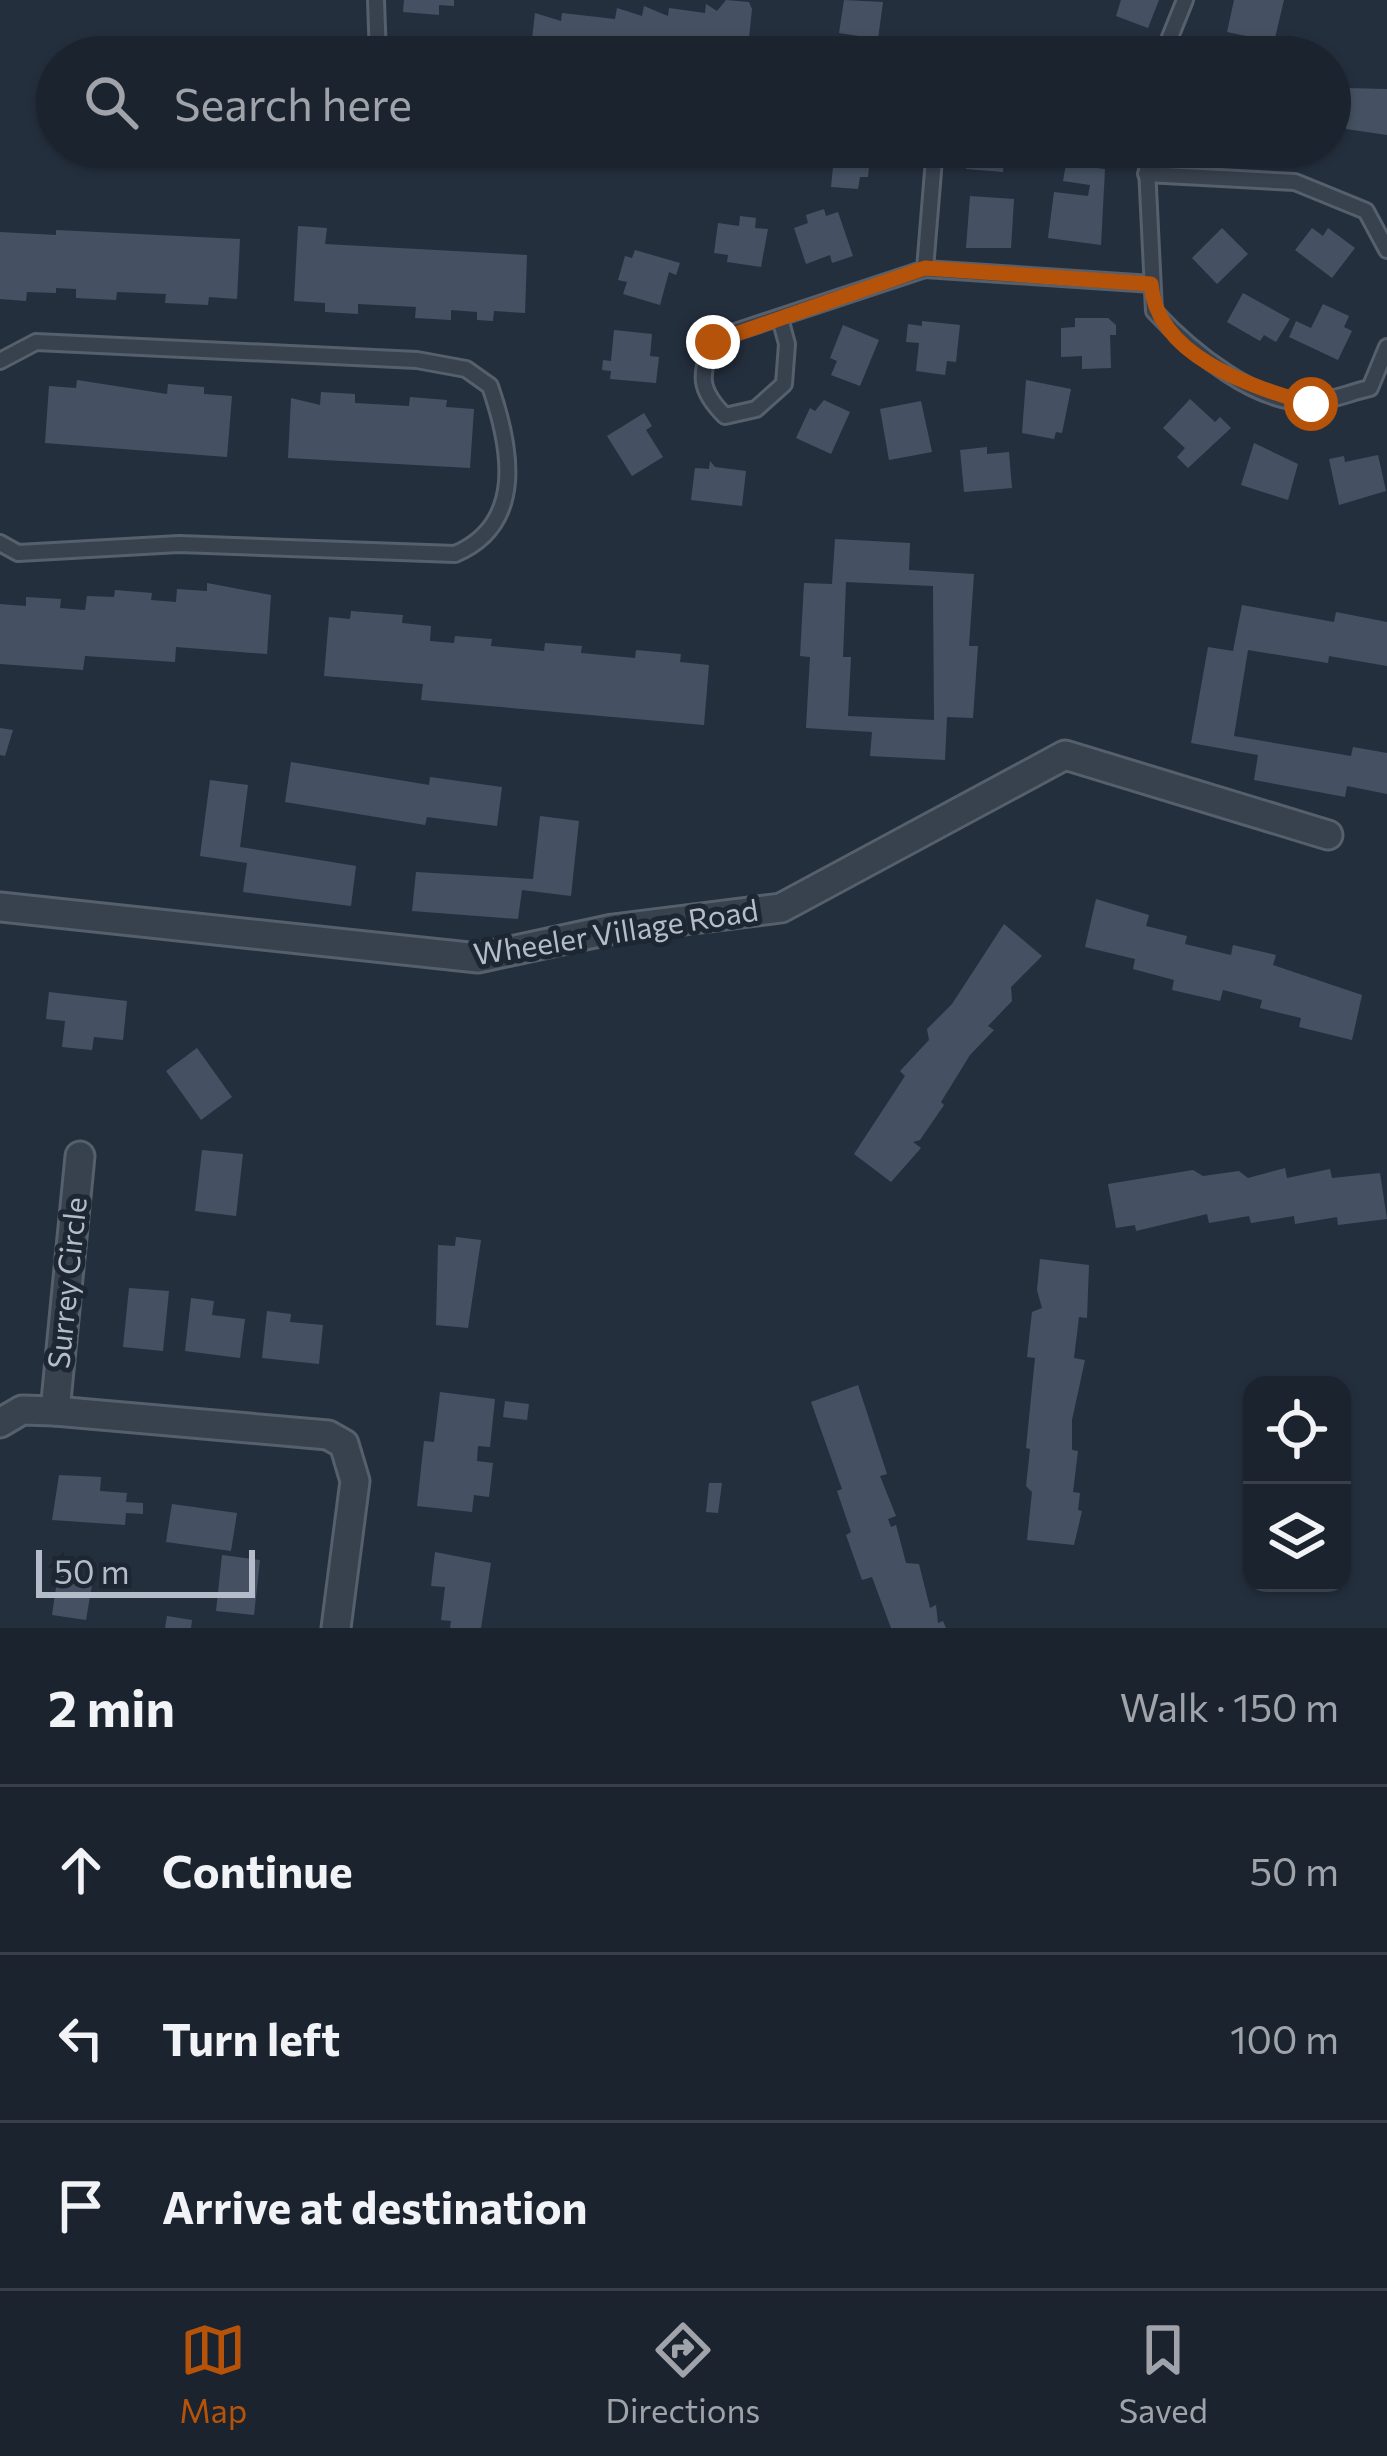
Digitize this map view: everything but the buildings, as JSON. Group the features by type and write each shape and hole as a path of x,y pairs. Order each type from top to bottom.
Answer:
{"street":[{"name":"Wheeler Village Road","path":"0,907 478,958 613,929 781,908 1065,755 1328,836"},
{"name":"Surrey Circle","path":"55,1411 80,1156"},
{"path":"0,1424 22,1409 328,1435 344,1444 355,1481 336,1628"}],"lane":[{"path":"376,0 377,36"},
{"path":"1170,36 1185,0"},
{"path":"925,268 932,168"},
{"path":"1146,168 1154,311 1188,347 1243,384 1311,404 1370,388 1387,347"},
{"path":"1146,174 1295,182 1366,211 1387,250"},
{"path":"780,318 787,344 784,384 756,409 725,416 704,394 701,370 713,342 780,318 925,268 1151,284"},
{"path":"0,361 36,342 94,342 417,360 466,369 490,386 508,462 502,513 480,543 454,554 179,544 18,553 0,543"}],"route":[{"path":"713,342 925,268 1151,284 1154,311 1188,347 1243,384 1311,404"}]}
